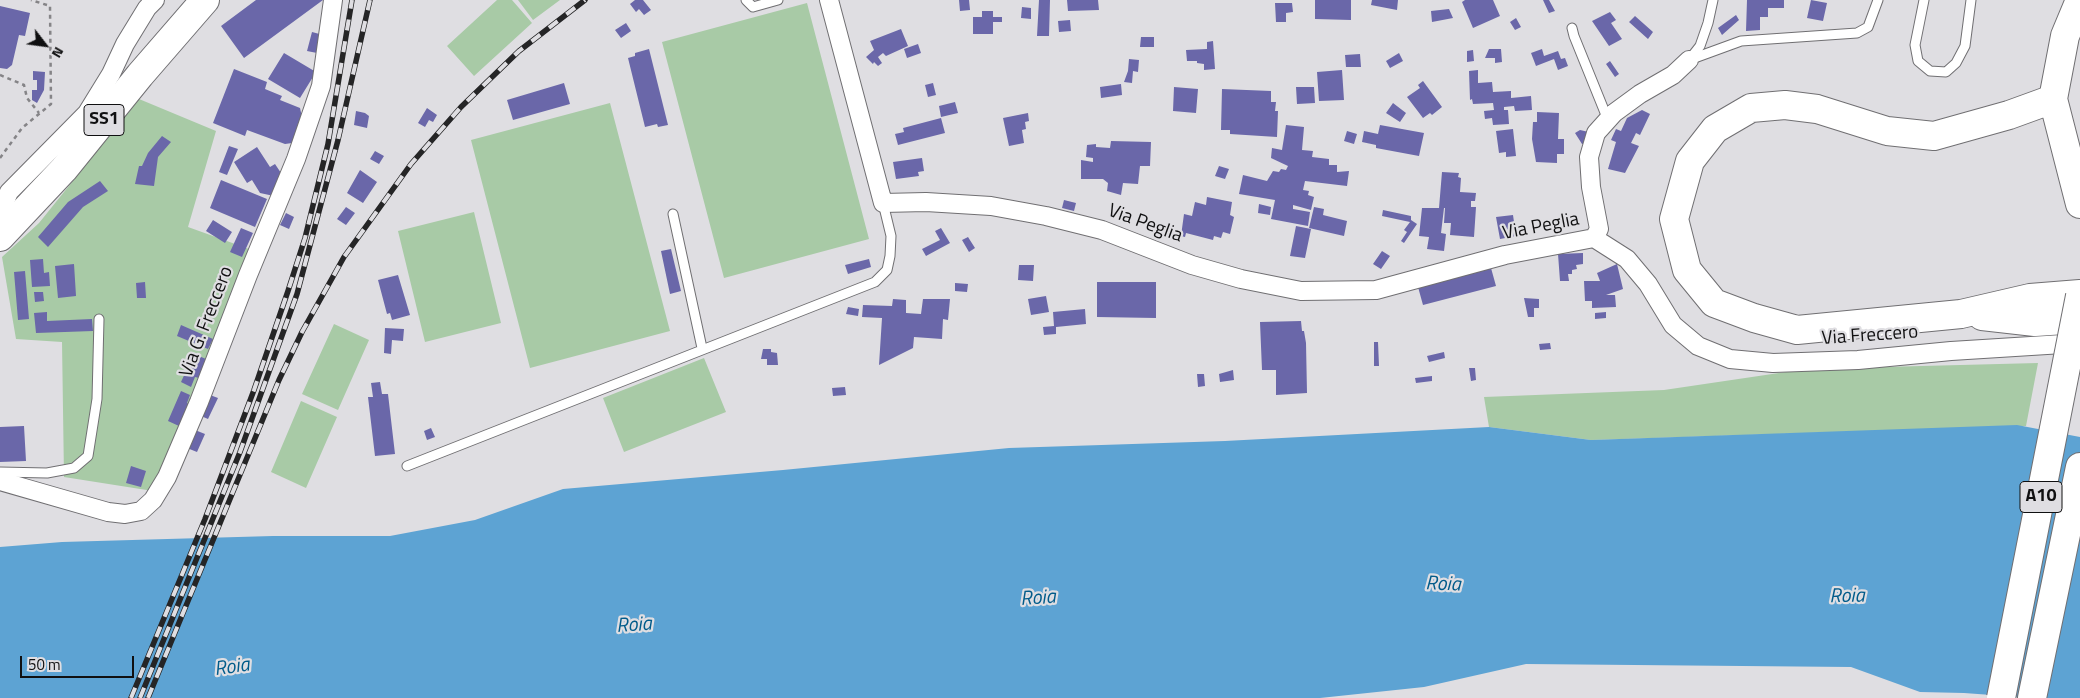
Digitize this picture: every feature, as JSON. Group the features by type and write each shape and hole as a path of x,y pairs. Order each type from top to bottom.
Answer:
{"main road":[{"name":"SS1","path":"0,237 64,169 140,75 205,0"},
{"path":"2058,0 2065,36"},
{"path":"2080,0 2065,36 2053,99 2080,204"},
{"path":"2053,99 2009,115 1934,136 1887,131 1817,109 1784,105 1751,108 1716,129 1690,161 1674,218 1687,270 1714,303 1754,318 1797,330 1961,314 2030,298 2080,295"},
{"name":"A10","path":"2001,698 2080,295"},
{"path":"1961,314 2035,322 2080,319"},
{"name":"A10","path":"2032,698 2080,467"}],"street":[{"path":"0,212 9,192 87,113 111,74 125,44 155,0"},
{"name":"Via G. Freccero","path":"0,481 108,512 125,514 141,511 153,500 167,476 199,402 248,275 296,159 321,86 333,0"},
{"path":"829,0 883,203"},
{"name":"Via Peglia","path":"1594,238 1598,229 1591,187 1589,157 1596,133 1608,120 1640,94 1673,75 1689,60"},
{"name":"Via Peglia","path":"883,203 926,202 991,206 1046,216 1102,230 1192,265 1241,279 1301,291 1376,290 1505,255 1594,238 1627,259 1648,284 1673,325"},
{"name":"Via Freccero","path":"1673,325 1698,346 1730,359 1773,364 1858,360 1951,351 2080,343"}],"lane":[{"path":"746,0 753,7 778,0"},
{"path":"1689,60 1700,46 1713,0"},
{"path":"1689,60 1741,42 1857,33 1868,28 1878,0"},
{"path":"1924,0 1915,45 1918,61 1930,71 1946,72 1956,63 1965,46 1971,0"},
{"path":"1572,28 1608,120"},
{"path":"407,466 702,348 874,282 887,270 890,256 891,236 883,203"},
{"path":"672,214 702,348"},
{"path":"0,472 47,473 74,468 88,456 97,399 99,319"}],"path":[{"path":"0,158 22,128 51,104 50,6 31,0"},
{"path":"0,75 24,85 27,98 40,113"}],"green space":[{"path":"497,0 512,0 532,23 474,76 447,46"},
{"path":"518,0 560,0 533,20"},
{"path":"807,3 869,239 724,278 662,42"},
{"path":"139,99 216,131 188,227 249,249 218,333 153,491 64,477 62,342 16,339 2,257 39,223"},
{"path":"610,103 670,331 530,368 471,140"},
{"path":"474,212 501,323 425,342 398,231"},
{"path":"334,324 369,340 338,410 302,394"},
{"path":"704,358 726,412 624,452 603,398"},
{"path":"2038,363 2026,426 1591,440 1489,427 1484,397 1664,390 1806,369"},
{"path":"301,401 337,417 306,488 271,472"}],"water":[{"name":"Roia","path":"2017,425 2080,437 2080,698 2033,698 1920,692 1851,667 1526,664 1424,687 1320,698 0,698 0,547 62,542 273,536 390,536 475,520 563,489 1009,448 1225,441 1489,427 1591,440"}],"building":[{"path":"256,0 323,0 244,58 221,26"},
{"path":"635,0 643,0 651,10 644,15 639,9 636,12 630,4"},
{"path":"959,0 969,0 970,10 960,11"},
{"path":"1039,0 1050,0 1049,36 1037,36"},
{"path":"1067,0 1098,0 1099,10 1068,11"},
{"path":"1315,0 1351,0 1351,20 1315,19"},
{"path":"1372,0 1398,0 1397,10 1371,5"},
{"path":"1465,0 1493,0 1500,16 1473,28 1462,2"},
{"path":"1543,0 1549,0 1555,11 1549,13"},
{"path":"1747,0 1784,0 1784,8 1768,8 1768,17 1760,17 1760,30 1746,31"},
{"path":"1811,0 1827,3 1823,21 1807,18"},
{"path":"1275,3 1292,3 1293,12 1286,13 1286,22 1276,22"},
{"path":"0,6 30,13 25,36 19,35 12,65 7,69 0,68"},
{"path":"1022,7 1031,8 1031,19 1021,18"},
{"path":"1449,9 1453,18 1432,22 1431,11"},
{"path":"982,11 993,11 993,17 1002,17 1002,22 993,22 993,34 973,34 973,17 982,17"},
{"path":"1610,12 1616,20 1611,23 1622,39 1609,46 1592,21"},
{"path":"1736,15 1739,20 1722,35 1718,28"},
{"path":"1635,16 1653,32 1648,39 1629,22"},
{"path":"1516,18 1521,27 1515,30 1510,22"},
{"path":"1070,20 1071,31 1059,32 1058,21"},
{"path":"626,23 631,31 621,38 615,30"},
{"path":"901,29 908,46 886,56 883,53 878,57 882,63 878,66 866,57 874,50 870,41"},
{"path":"312,32 327,36 322,54 307,51"},
{"path":"1141,37 1154,37 1154,47 1140,47"},
{"path":"1213,41 1215,69 1204,70 1204,64 1197,63 1197,61 1187,61 1186,50 1207,49 1207,42"},
{"path":"918,44 921,53 907,58 904,49"},
{"path":"649,49 668,125 658,127 657,124 645,127 628,58 635,56 635,53"},
{"path":"1489,49 1501,49 1502,62 1495,63 1495,58 1485,58"},
{"path":"1542,49 1544,56 1558,51 1561,59 1565,58 1568,66 1558,70 1554,59 1536,66 1531,53"},
{"path":"1473,50 1474,61 1467,62 1467,51"},
{"path":"284,53 316,72 300,98 268,79"},
{"path":"1399,53 1403,61 1390,68 1386,61"},
{"path":"1360,54 1361,67 1346,67 1345,55"},
{"path":"1129,59 1139,60 1138,72 1133,71 1132,83 1124,82 1128,71"},
{"path":"1610,61 1619,74 1615,77 1606,64"},
{"path":"234,69 267,82 265,89 282,96 280,100 300,108 302,117 292,143 285,144 247,130 245,136 213,123"},
{"path":"1342,70 1344,100 1319,101 1317,72"},
{"path":"1478,70 1478,83 1492,82 1493,92 1511,91 1511,98 1531,96 1532,110 1515,111 1514,106 1504,107 1504,110 1508,110 1509,124 1493,125 1492,118 1485,119 1484,111 1494,110 1493,103 1473,104 1472,99 1470,100 1469,71"},
{"path":"33,71 45,72 44,90 37,103 32,100 32,90 37,90 37,80 33,80"},
{"path":"1423,81 1442,107 1432,115 1430,113 1423,118 1407,97 1420,88 1418,85"},
{"path":"564,83 570,104 513,120 507,100"},
{"path":"933,83 936,95 928,97 925,85"},
{"path":"1121,84 1122,95 1101,98 1100,87"},
{"path":"1174,87 1198,89 1196,113 1173,111"},
{"path":"1296,87 1314,87 1315,103 1297,104"},
{"path":"1222,89 1271,91 1271,102 1276,102 1275,111 1278,111 1277,137 1230,134 1230,130 1221,130"},
{"path":"955,102 958,113 941,117 939,106"},
{"path":"1393,103 1406,113 1400,122 1386,113"},
{"path":"427,108 437,115 433,122 429,120 425,127 418,123"},
{"path":"1642,110 1650,114 1640,135 1636,133 1631,143 1639,146 1625,173 1608,169 1616,142 1611,140 1616,129 1621,131 1627,118"},
{"path":"356,111 369,116 367,128 354,125"},
{"path":"1537,112 1559,113 1558,139 1564,139 1564,154 1557,154 1557,163 1536,162 1532,139 1533,122 1537,122"},
{"path":"1028,113 1029,121 1025,122 1026,129 1022,130 1024,143 1009,146 1003,118"},
{"path":"941,118 945,133 898,145 895,134 904,132 903,128"},
{"path":"1286,125 1304,127 1302,150 1313,151 1312,157 1329,159 1329,165 1337,165 1337,172 1349,171 1347,186 1305,181 1303,190 1309,191 1308,195 1314,197 1311,210 1293,205 1293,209 1310,212 1308,226 1271,219 1275,200 1239,194 1243,175 1267,181 1273,171 1286,170 1288,166 1271,158 1272,148 1282,150"},
{"path":"1380,125 1424,133 1419,156 1376,148 1376,145 1362,142 1364,131 1378,134"},
{"path":"1513,129 1516,156 1506,157 1506,152 1499,153 1496,131"},
{"path":"1580,130 1593,133 1587,145 1582,144 1575,133"},
{"path":"1347,131 1357,134 1354,144 1344,141"},
{"path":"162,136 171,142 158,157 154,186 135,184 139,166 142,166 148,153"},
{"path":"1111,141 1151,142 1150,166 1140,166 1138,184 1123,183 1121,195 1107,191 1108,183 1103,179 1081,179 1081,160 1093,162 1093,158 1086,157 1087,145 1096,144 1096,147 1110,148"},
{"path":"229,146 238,149 227,175 219,172"},
{"path":"257,147 270,167 275,164 283,176 274,196 260,193 252,180 247,183 234,162"},
{"path":"375,151 384,156 379,164 370,159"},
{"path":"922,158 924,171 918,172 919,176 896,179 893,162"},
{"path":"1219,166 1229,169 1225,179 1215,176"},
{"path":"360,170 377,182 363,203 347,193"},
{"path":"1442,172 1459,173 1458,177 1461,178 1460,192 1476,193 1475,201 1471,201 1471,207 1476,207 1474,237 1450,235 1451,223 1444,223 1444,208 1441,233 1446,234 1444,251 1427,249 1429,237 1419,236 1422,208 1439,208"},
{"path":"221,180 267,199 255,227 210,208"},
{"path":"100,181 108,191 83,207 48,247 38,237 68,202"},
{"path":"1207,197 1232,202 1230,215 1234,217 1230,234 1223,232 1221,238 1214,236 1213,240 1186,233 1185,237 1181,236 1184,214 1192,216 1195,202 1206,205"},
{"path":"1064,200 1076,203 1074,211 1062,208"},
{"path":"1259,204 1271,207 1270,215 1258,213"},
{"path":"346,207 355,213 346,225 337,219"},
{"path":"1314,207 1324,209 1323,215 1347,221 1344,236 1309,228"},
{"path":"1383,210 1411,216 1411,220 1417,224 1404,243 1401,241 1407,232 1404,230 1410,222 1382,216"},
{"path":"286,213 294,217 289,229 280,225"},
{"path":"1513,215 1516,236 1500,239 1496,217"},
{"path":"213,220 232,232 225,243 206,231"},
{"path":"1296,226 1311,229 1305,258 1290,256"},
{"path":"241,228 253,233 242,257 230,252"},
{"path":"941,228 950,243 926,256 922,249 940,240 935,231"},
{"path":"968,237 975,248 969,252 962,240"},
{"path":"671,249 681,291 670,294 661,251"},
{"path":"1382,251 1390,256 1381,269 1373,264"},
{"path":"1583,253 1583,264 1576,265 1577,269 1572,270 1572,274 1568,274 1569,281 1560,281 1558,254"},
{"path":"43,259 44,273 49,272 50,286 32,287 30,260"},
{"path":"869,259 871,267 848,274 845,265"},
{"path":"74,264 76,296 58,298 55,266"},
{"path":"1617,264 1623,289 1606,295 1615,295 1616,307 1592,308 1592,301 1585,301 1584,281 1600,281 1597,273"},
{"path":"1019,265 1034,265 1033,281 1018,280"},
{"path":"1491,268 1496,286 1423,305 1418,287"},
{"path":"25,271 29,319 18,320 14,272"},
{"path":"398,275 410,315 392,320 390,313 387,314 378,280"},
{"path":"145,282 146,298 137,298 136,283"},
{"path":"1097,282 1156,282 1156,318 1097,317"},
{"path":"955,283 968,284 967,292 955,291"},
{"path":"34,292 43,292 44,301 35,302"},
{"path":"1046,296 1049,312 1031,315 1028,299"},
{"path":"1524,298 1539,299 1539,308 1534,308 1534,317 1528,317"},
{"path":"893,299 906,300 906,313 921,314 923,299 950,299 948,320 943,319 942,339 914,337 913,348 879,365 882,318 862,317 863,305 892,306"},
{"path":"848,307 859,309 858,316 846,314"},
{"path":"1085,309 1086,324 1056,327 1056,334 1044,335 1043,327 1054,326 1053,312"},
{"path":"47,312 47,321 92,319 93,331 36,333 34,313"},
{"path":"1606,312 1606,318 1595,319 1595,313"},
{"path":"1301,321 1306,343 1307,393 1276,395 1276,370 1262,370 1260,322"},
{"path":"181,325 213,339 208,349 177,336"},
{"path":"385,328 404,329 403,341 392,340 391,354 384,353"},
{"path":"1374,342 1378,342 1379,366 1374,366"},
{"path":"1550,343 1551,349 1540,350 1539,344"},
{"path":"763,349 771,349 771,352 777,353 778,365 767,365 767,359 761,359"},
{"path":"1444,352 1445,358 1429,362 1427,356"},
{"path":"194,354 206,359 199,378 195,377 191,387 181,382"},
{"path":"1469,368 1475,368 1476,380 1471,381"},
{"path":"1233,370 1234,380 1220,382 1219,374"},
{"path":"1197,374 1204,374 1205,386 1198,387"},
{"path":"1432,376 1432,381 1416,383 1415,378"},
{"path":"380,382 382,394 388,394 395,454 375,456 368,397 373,397 371,383"},
{"path":"845,387 846,395 833,396 832,388"},
{"path":"181,391 190,395 187,403 189,404 179,426 168,421"},
{"path":"210,395 218,398 208,419 201,416"},
{"path":"24,426 26,461 0,462 0,427"},
{"path":"431,428 435,437 427,440 424,431"},
{"path":"195,430 205,434 197,452 187,448"},
{"path":"131,466 146,471 141,487 126,483"}],"railway":[{"path":"131,698 205,519 254,390 305,238 328,144 352,0"},
{"path":"140,698 240,452 297,294 338,140 370,0"},
{"path":"148,698 279,380 302,332 344,257 411,164 461,107 519,51 585,0"}]}
